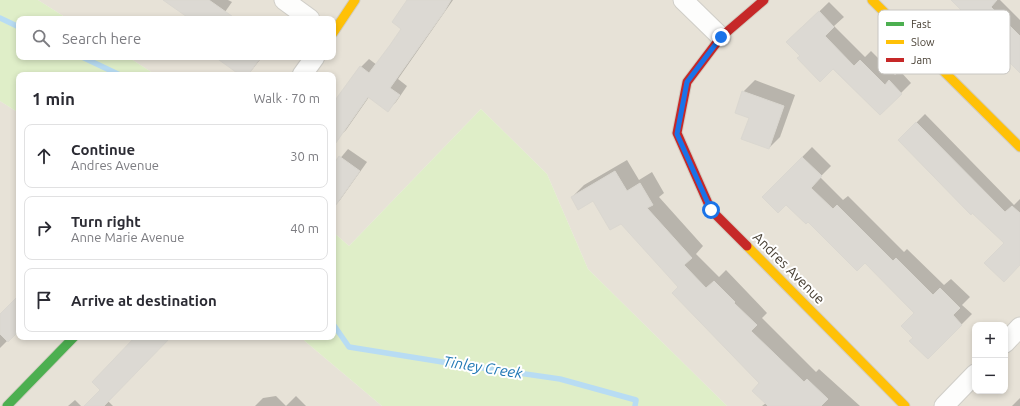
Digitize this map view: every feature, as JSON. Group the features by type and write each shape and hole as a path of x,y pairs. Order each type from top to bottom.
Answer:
{"street":[{"path":"284,0 306,16"},
{"path":"336,28 355,0"},
{"path":"684,0 721,37 764,0"},
{"path":"872,0 882,10"},
{"name":"Andres Avenue","path":"721,37 687,82 677,134 711,210 905,406"},
{"path":"304,72 313,60"},
{"path":"947,74 1020,147"},
{"path":"1008,340 1020,327"},
{"path":"7,406 71,340"},
{"path":"944,406 972,377"}],"shaded area":[{"path":"38,0 1020,0 1020,406 727,406 588,269 547,174 481,109 349,246 336,235 336,72 151,72 133,60 336,60 336,16 63,16"},
{"path":"0,101 16,111 16,340 304,340 382,406 0,406"}],"green space":[{"path":"0,0 38,0 63,16 16,16 16,60 133,60 151,72 16,72 16,111 0,101"},
{"path":"481,109 547,174 588,269 727,406 382,406 304,340 336,340 336,235 349,246"}],"building":[{"path":"163,0 209,0 232,16 186,16"},
{"path":"407,0 451,0 390,88 400,95 388,112 368,97 336,143 336,99 360,66 369,73 390,45 401,29 392,22"},
{"path":"951,0 997,0 991,7 994,10 961,10"},
{"path":"819,11 834,27 825,36 854,66 860,60 885,85 889,80 902,94 880,115 833,69 820,82 797,58 800,56 786,42"},
{"path":"1010,26 1020,36 1020,73 1010,63"},
{"path":"219,60 259,60 250,72 236,72"},
{"path":"742,91 784,106 769,149 741,139 749,118 735,113"},
{"path":"916,122 1005,212 1012,206 1020,213 1020,265 1004,282 984,263 1004,243 972,213 971,215 898,140"},
{"path":"339,156 360,171 336,205 336,160"},
{"path":"802,157 822,176 811,188 833,209 837,205 893,261 896,258 933,295 940,288 960,308 953,315 962,325 928,359 909,341 913,338 901,326 914,313 865,263 857,271 808,222 806,224 786,205 778,213 762,197"},
{"path":"615,171 627,191 640,183 653,205 647,208 692,258 684,265 706,288 714,281 735,302 734,303 757,325 751,331 804,382 807,379 828,399 821,406 768,406 752,391 759,383 672,293 678,287 621,224 610,230 593,201 578,210 571,197"},
{"path":"16,298 16,334 8,342 0,334 0,314"},
{"path":"132,340 168,340 104,406 84,406 100,390 92,382"}],"waterway":[{"name":"Tinley Creek","path":"0,18 16,26"},
{"name":"Tinley Creek","path":"88,60 114,72"},
{"name":"Tinley Creek","path":"336,328 349,347 560,379 636,400 635,406"}],"traffic: fast":[{"path":"7,406 71,340"}],"traffic: slow":[{"path":"336,28 355,0"},
{"path":"872,0 882,10"},
{"path":"947,74 1020,147"},
{"path":"747,246 905,406"}],"traffic: jam":[{"path":"747,246 711,210 677,133 687,82 721,37 764,0"}],"route":[{"path":"711,210 677,134 687,82 721,37"}]}
